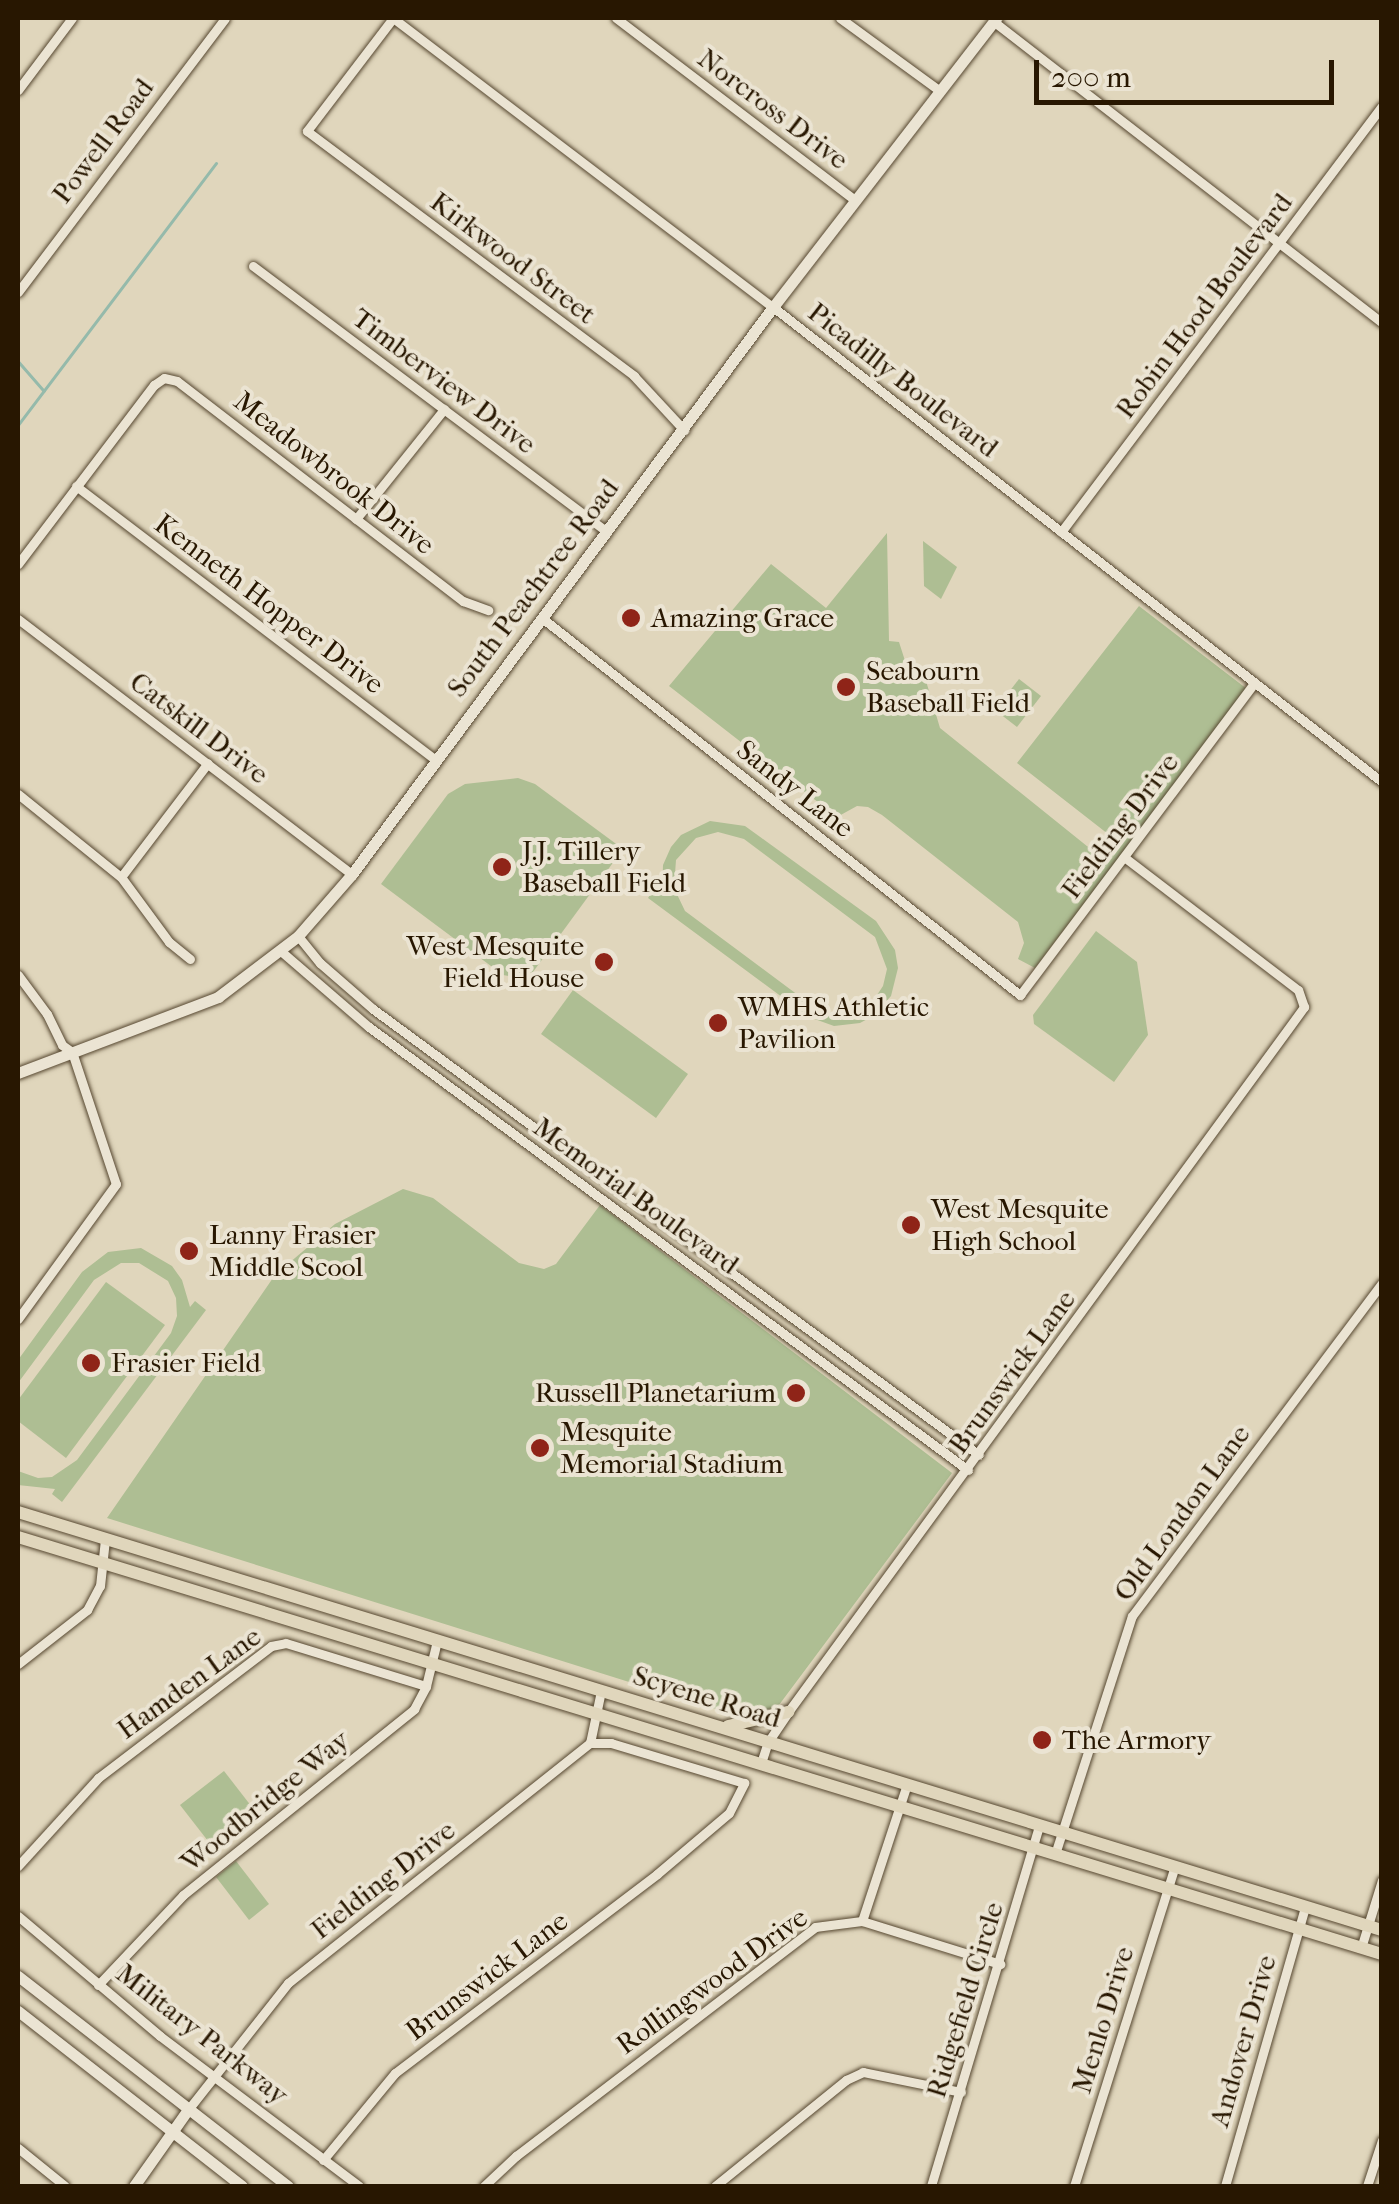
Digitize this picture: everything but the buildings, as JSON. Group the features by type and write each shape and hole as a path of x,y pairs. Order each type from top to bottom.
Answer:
{"main road":[{"name":"South Peachtree Road","path":"18,1073 218,996 282,952 298,936 352,874 773,307 995,19"},
{"name":"Scyene Road","path":"18,1512 1382,1930"},
{"name":"Scyene Road","path":"18,1537 1382,1954"},
{"path":"722,1727 749,1724 788,1712"},
{"path":"18,1976 288,2186"},
{"path":"18,2011 242,2186"},
{"path":"134,2186 187,2110"}],"street":[{"path":"18,90 72,18"},
{"name":"Powell Road","path":"18,292 224,18"},
{"name":"Kirkwood Street","path":"393,18 307,131 634,376 684,430"},
{"name":"Picadilly Boulevard","path":"393,18 773,307 1382,782"},
{"name":"Norcross Drive","path":"616,18 855,200"},
{"path":"840,18 940,90"},
{"path":"995,19 1382,323"},
{"name":"Robin Hood Boulevard","path":"1061,532 1382,106"},
{"name":"Timberview Drive","path":"253,266 607,532"},
{"path":"18,270 28,278"},
{"name":"Meadowbrook Drive","path":"76,486 154,384 164,378 178,380 463,601 488,610"},
{"path":"356,519 444,409"},
{"path":"18,564 76,486"},
{"name":"Kenneth Hopper Drive","path":"76,486 435,759"},
{"name":"Sandy Lane","path":"542,618 1020,995"},
{"name":"Catskill Drive","path":"18,619 352,874"},
{"name":"Fielding Drive","path":"1020,995 1254,682"},
{"path":"121,878 208,763"},
{"path":"18,794 121,878 169,942 190,959"},
{"name":"Brunswick Lane","path":"761,1763 768,1742 788,1712 1304,1007 1298,990 1124,857"},
{"name":"Memorial Boulevard","path":"298,936 320,964 373,1009 979,1455"},
{"name":"Memorial Boulevard","path":"282,952 369,1027 968,1470"},
{"path":"18,975 47,1014 62,1045 72,1052 116,1184 18,1319"},
{"name":"Old London Lane","path":"1055,1854 1132,1616 1382,1284"},
{"path":"18,1664 87,1610 106,1563 105,1539"},
{"name":"Woodbridge Way","path":"98,1986 183,1895 414,1708 426,1686 437,1640"},
{"name":"Hamden Lane","path":"18,1866 98,1778 272,1646 286,1643 426,1686"},
{"path":"590,1743 601,1690"},
{"name":"Fielding Drive","path":"187,2110 288,1982 590,1743"},
{"name":"Brunswick Lane","path":"324,2160 396,2073 657,1874 730,1812 744,1783 611,1744 590,1743"},
{"path":"907,1784 862,1921 1000,1964"},
{"name":"Ridgefield Circle","path":"931,2186 1040,1826"},
{"name":"Menlo Drive","path":"1074,2186 1174,1868"},
{"path":"1360,1948 1382,1880"},
{"name":"Andover Drive","path":"1224,2186 1306,1908"},
{"name":"Military Parkway","path":"18,1916 98,1986 359,2186"},
{"name":"Rollingwood Drive","path":"484,2186 516,2156 815,1928 862,1921"},
{"path":"715,2186 846,2080 863,2072 961,2092"},
{"path":"1367,2186 1382,2140"},
{"path":"18,2148 64,2186"}],"green space":[{"path":"887,533 889,641 899,642 907,667 926,681 940,728 1103,859 1117,841 1017,763 1139,606 1247,689 1035,968 1018,959 1024,943 1018,922 882,815 857,806 837,817 669,686 771,564 826,608"},
{"path":"923,541 957,567 941,599 924,586"},
{"path":"1019,679 1041,696 1017,727 995,710"},
{"name":"J.J. Tillery Baseball Field","path":"518,778 535,784 623,849 533,972 514,977 503,975 381,884 448,794 465,784"},
{"path":"710,821 745,826 876,921 895,950 898,968 891,996 873,1016 860,1023 834,1026 809,1017 648,898 654,889 662,894 663,865 681,835","holes":["718,832 744,839 875,937 887,969 883,986 871,1004 845,1015 818,1010 685,911 674,888 676,860 696,838"]},
{"path":"1096,931 1137,962 1148,1035 1114,1082 1034,1024 1033,1015"},
{"path":"573,990 688,1074 656,1118 541,1034"},
{"name":"Mesquite Memorial Stadium","path":"403,1189 433,1198 519,1263 544,1269 556,1264 600,1205 952,1473 776,1709 747,1719 107,1518 275,1275 335,1224"},
{"path":"141,1248 172,1266 182,1280 190,1307 195,1301 206,1310 62,1502 52,1494 55,1489 18,1485 18,1471 38,1478 52,1477 77,1460 171,1333 177,1316 176,1298 168,1281 139,1263 121,1263 94,1280 18,1383 18,1360 82,1272 108,1252"},
{"name":"Frasier Field","path":"106,1282 165,1325 66,1458 18,1421 18,1400"},
{"path":"224,1771 259,1816 215,1850 180,1805"},
{"path":"236,1861 269,1904 249,1920 216,1877"}],"waterway":[{"path":"18,425 216,163"},
{"path":"19,362 44,391"}],"place":[{"name":"Amazing Grace","path":"631,618"},
{"name":"Seabourn Baseball Field","path":"846,687"},
{"name":"J.J. Tillery Baseball Field","path":"502,867"},
{"name":"West Mesquite Field House","path":"604,962"},
{"name":"WMHS Athletic Pavilion","path":"718,1023"},
{"name":"West Mesquite High School","path":"911,1225"},
{"name":"Lanny Frasier Middle Scool","path":"189,1251"},
{"name":"Frasier Field","path":"91,1363"},
{"name":"Russell Planetarium","path":"796,1393"},
{"name":"Mesquite Memorial Stadium","path":"540,1448"},
{"name":"The Armory","path":"1042,1740"}]}
